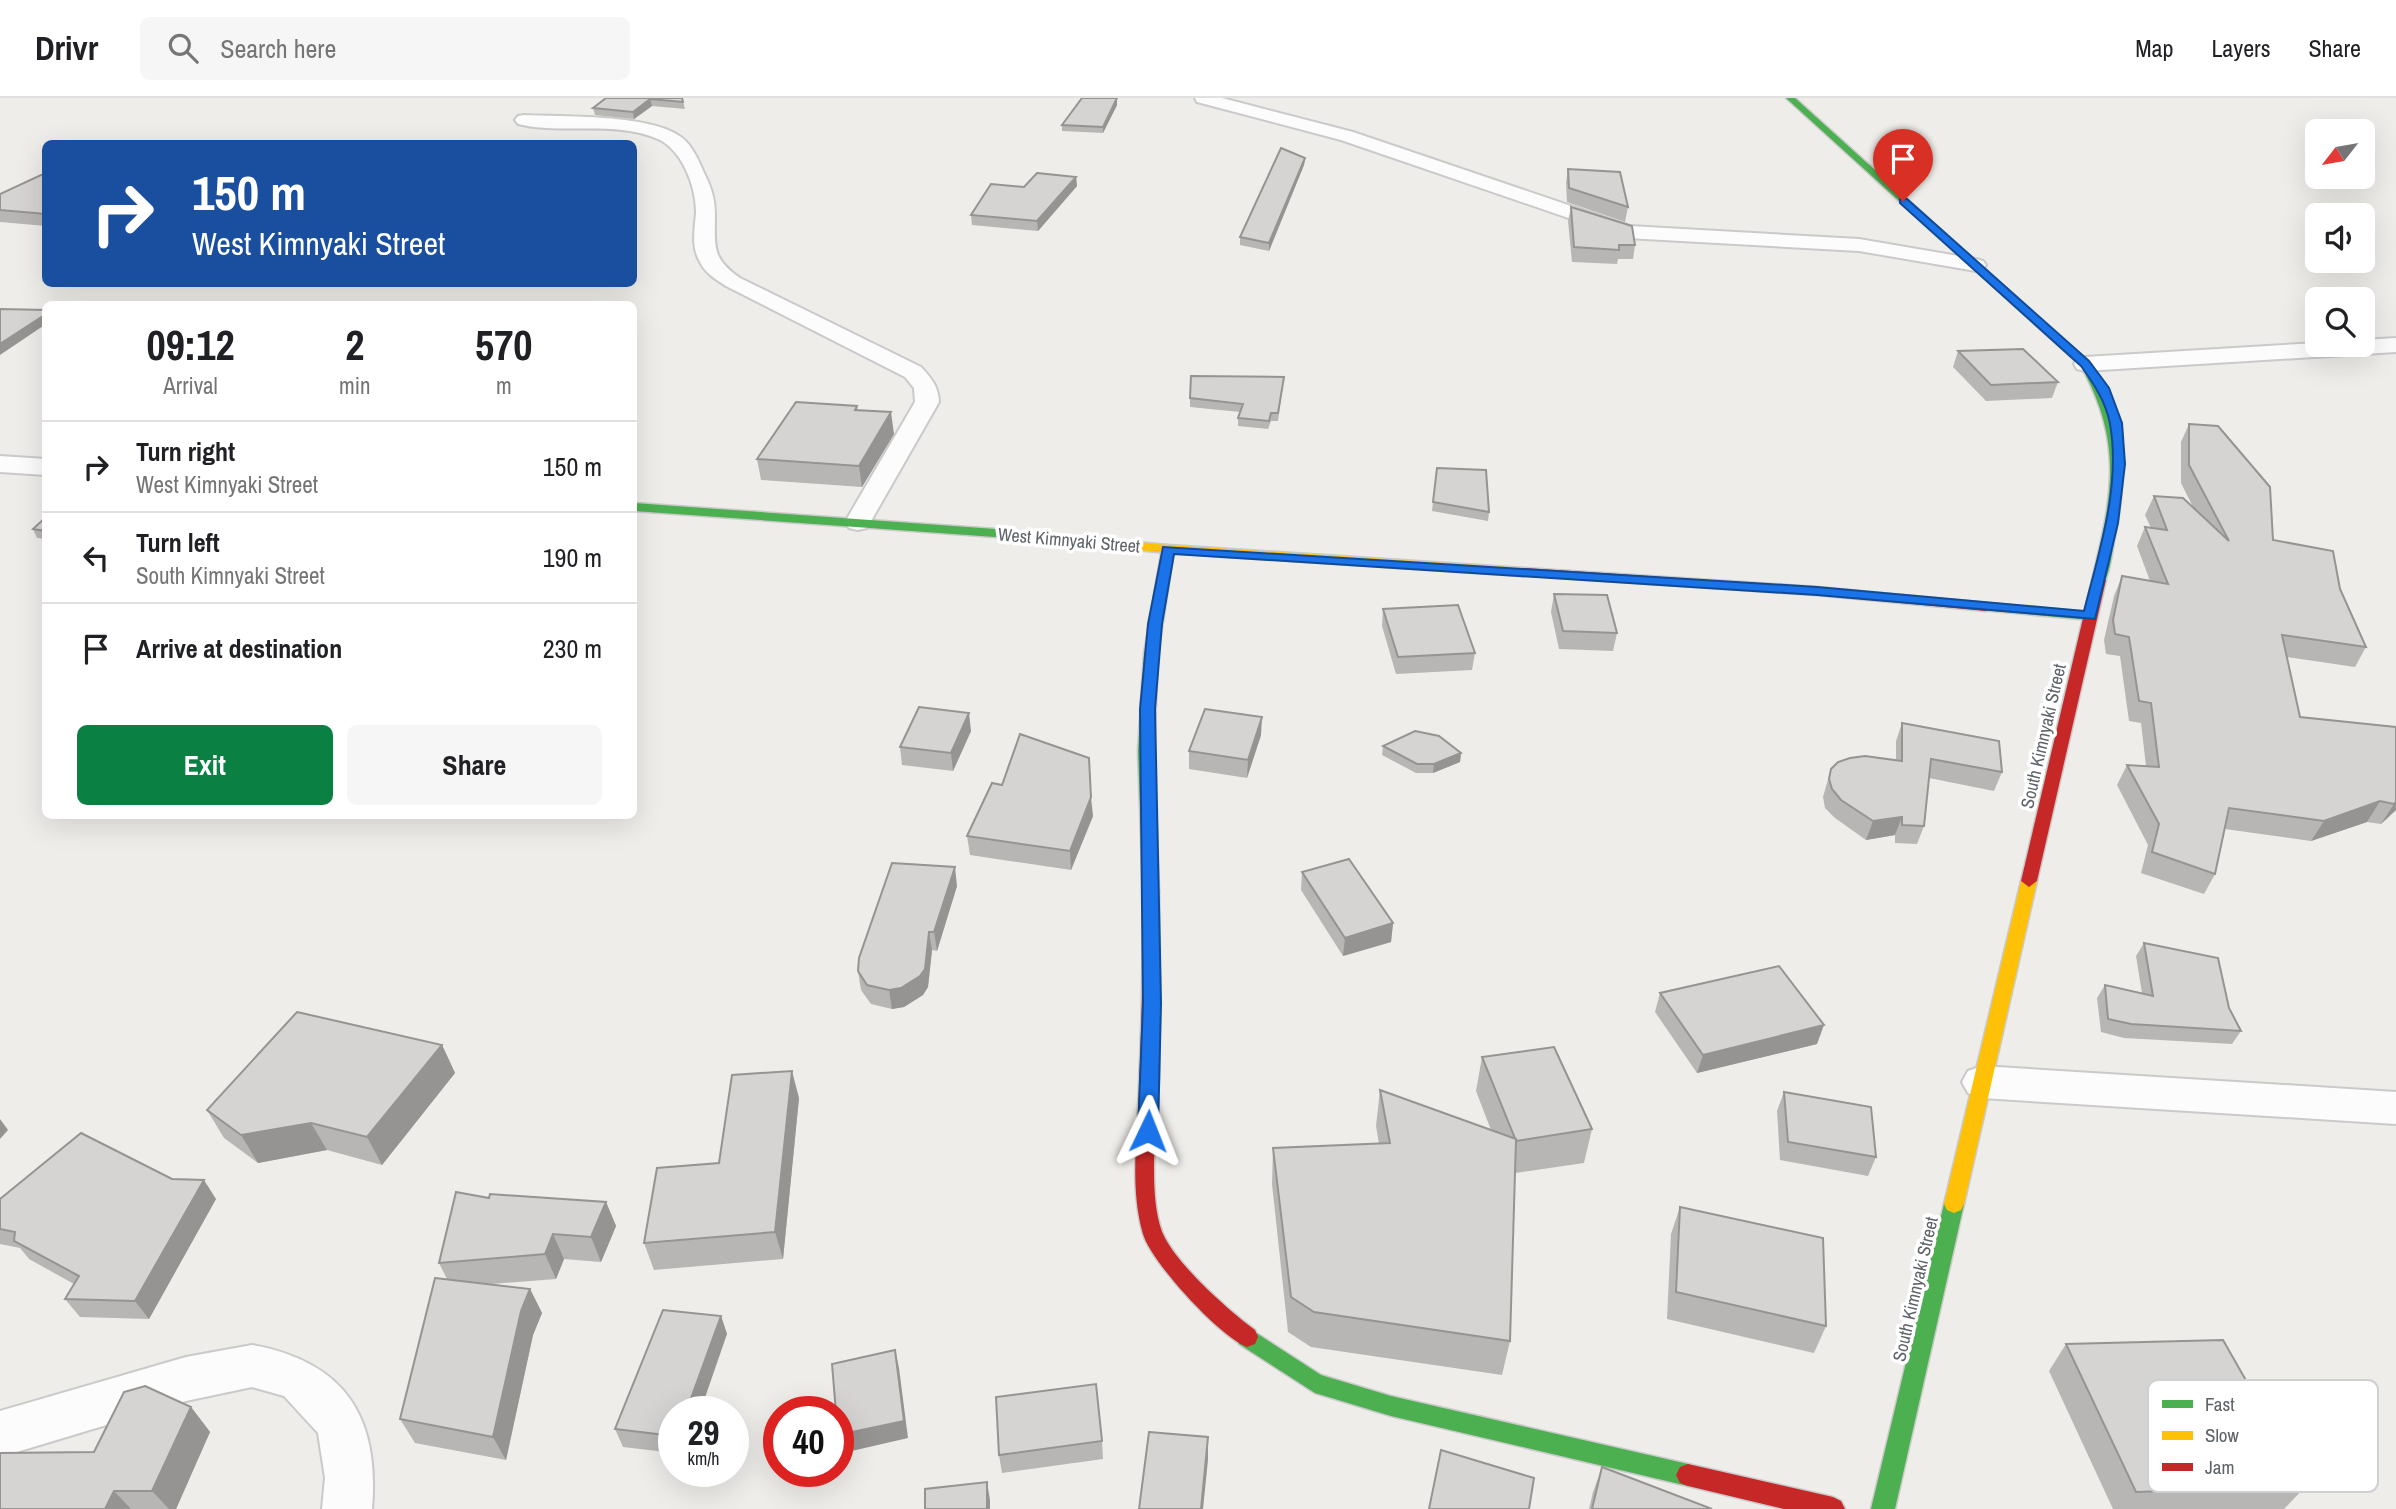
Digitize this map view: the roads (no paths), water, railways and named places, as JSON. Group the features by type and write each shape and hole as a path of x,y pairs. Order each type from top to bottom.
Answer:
{"street":[{"path":"1203,98 1347,136 1517,192 1627,232 1859,245 1976,264"},
{"name":"South Kimnyaki Street","path":"1790,98 2085,364 2103,388 2116,423 2119,464 2112,523 1883,1509"},
{"path":"524,120 626,128 657,133 675,141 684,150 704,196 707,257 718,271 733,282 914,372 926,387 928,402 858,522"},
{"path":"2085,364 2396,345"},
{"path":"0,464 42,467"},
{"name":"West Kimnyaki Street","path":"637,507 858,522 1168,549 1803,590 2090,616"},
{"path":"1168,549 1152,644 1146,751 1152,990 1146,1182 1154,1239 1188,1282 1235,1329 1315,1383 1391,1406 1833,1509"},
{"path":"1982,1082 2396,1108"},
{"path":"0,1434 186,1379 252,1366 278,1371 301,1381 340,1423 350,1478 347,1509"}]}
